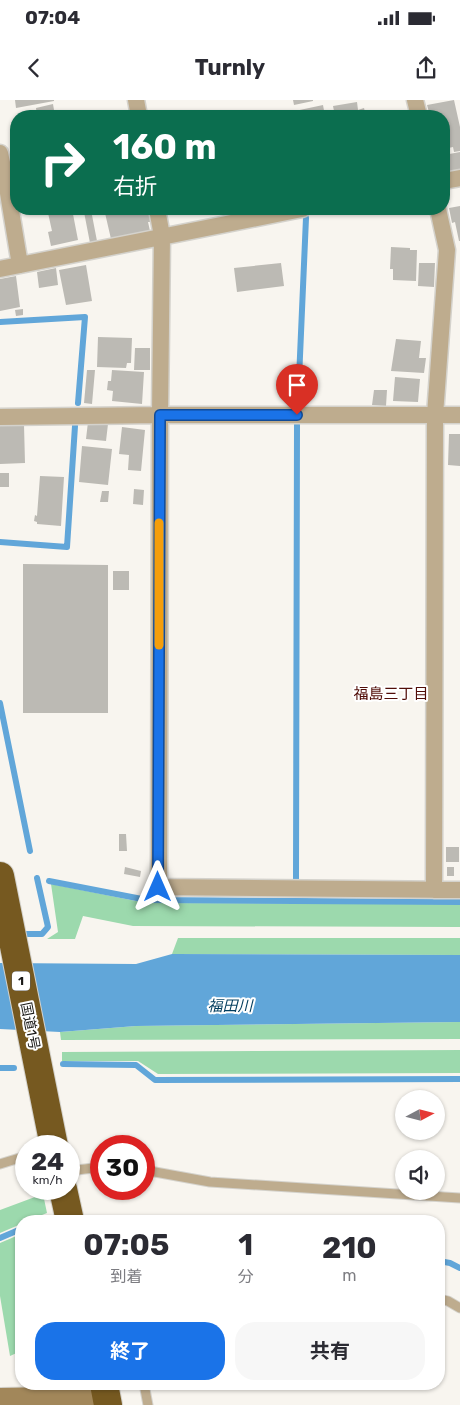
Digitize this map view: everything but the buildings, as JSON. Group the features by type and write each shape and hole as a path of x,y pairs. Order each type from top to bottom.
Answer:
{"highway":[{"name":"国道1号","path":"0,876 52,1135"},
{"path":"65,1200 69,1215"}],"street":[{"path":"0,153 10,209"},
{"path":"11,215 20,265"},
{"path":"158,215 162,236 158,887 460,890"},
{"path":"0,269 271,215"},
{"path":"434,890 435,415 447,250 439,215"},
{"path":"0,417 460,415"},
{"path":"0,1400 106,1396"}],"lane":[{"path":"0,1164 15,1159"},
{"path":"155,1172 210,1182 460,1198"},
{"path":"445,1300 460,1308"},
{"path":"145,1390 148,1405"}],"green space":[{"path":"51,884 146,903 460,904 460,927 133,926 83,916 75,939 47,939 58,932"},
{"path":"178,938 460,938 460,955 172,954"},
{"path":"460,1022 460,1039 61,1040 60,1032 136,1026"},
{"path":"460,1050 460,1073 158,1074 138,1061 62,1061 62,1052"},
{"path":"27,1200 44,1200 47,1213 42,1215 15,1215 15,1227 0,1233 0,1210"},
{"path":"15,1237 15,1354 10,1356 0,1296 0,1243"}],"water":[{"name":"福田川","path":"172,954 460,955 460,1022 136,1026 60,1032 0,1029 0,963 136,964"}],"waterway":[{"path":"298,402 306,218"},
{"path":"0,322 85,317 78,403"},
{"path":"296,879 297,425"},
{"path":"0,542 67,547 75,426"},
{"path":"0,703 30,851"},
{"path":"18,934 42,934 48,927 37,878"},
{"path":"49,881 147,900 460,902"},
{"path":"63,1064 136,1065 155,1080 460,1079"},
{"path":"0,1068 14,1068"},
{"path":"0,1238 15,1232"},
{"path":"445,1262 460,1268"}],"slow traffic":[{"path":"159,523 159,645"}],"district":[{"name":"福島三丁目","path":"391,694"}],"route":[{"path":"158,887 160,415 297,415"}]}
